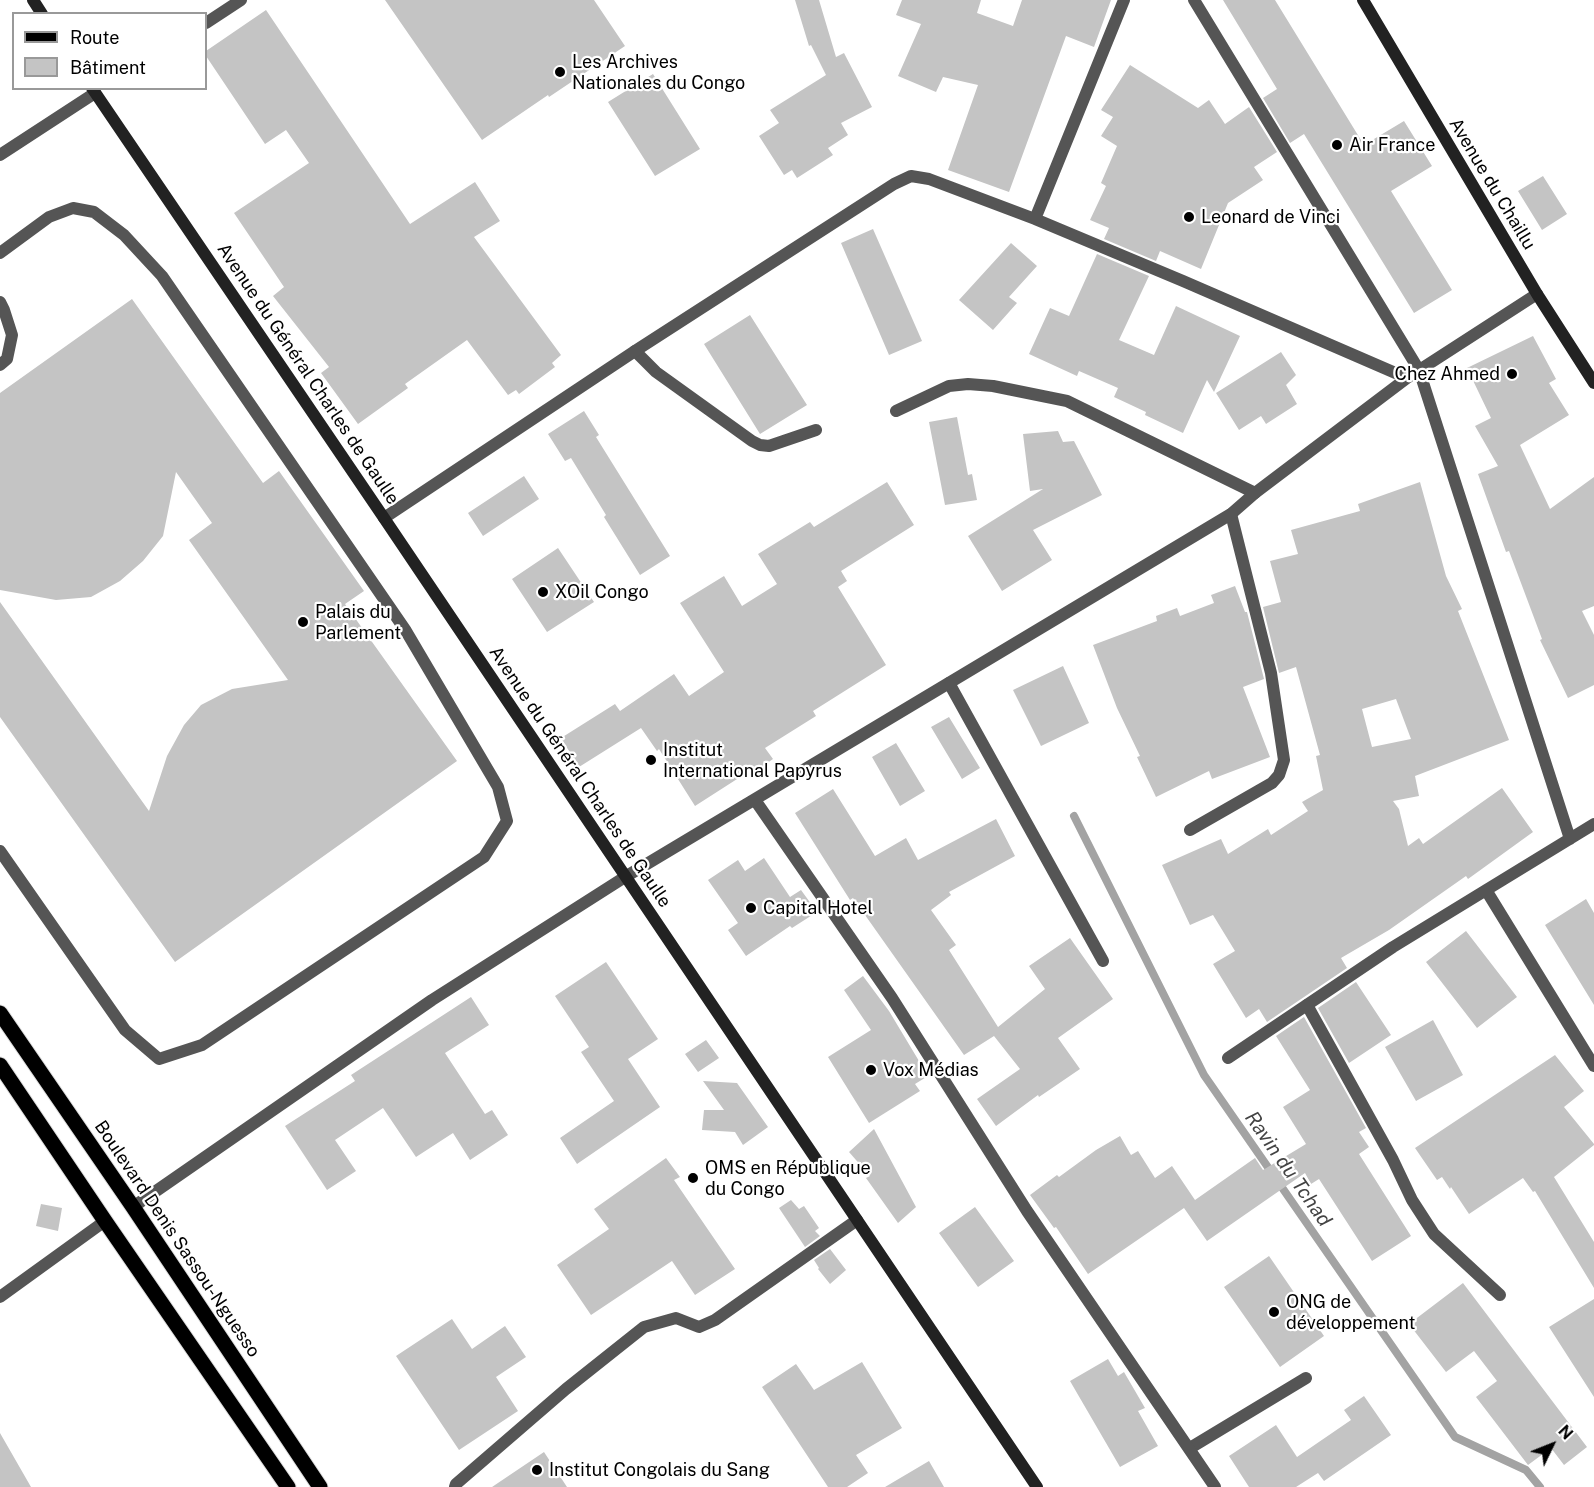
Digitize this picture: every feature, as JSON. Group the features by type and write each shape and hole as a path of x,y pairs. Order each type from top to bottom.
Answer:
{"main road":[{"name":"Boulevard Denis Sassou-Nguesso","path":"0,1013 320,1487"},
{"path":"0,1065 288,1487"}],"street":[{"path":"207,22 241,0"},
{"path":"1035,219 1124,0"},
{"path":"1194,0 1419,370 1570,839"},
{"name":"Avenue du Chaillu","path":"1363,0 1537,294 1594,383"},
{"path":"0,155 96,90"},
{"name":"Avenue du Général Charles de Gaulle","path":"96,90 1037,1487"},
{"path":"384,518 635,351 894,184 911,176 928,179 1035,219 1407,378"},
{"path":"0,253 49,217 73,208 94,212 124,235 162,276 405,632 498,787 507,821 484,857 202,1045 159,1059 125,1030 0,851"},
{"path":"133,1207 432,1000 625,877 1231,514 1255,493 1407,378 1537,294"},
{"path":"0,302 12,335 7,358 0,365"},
{"path":"635,351 656,372 760,445 769,446 816,430"},
{"path":"896,411 949,386 968,384 993,386 1067,401 1255,493"},
{"path":"1190,830 1272,783 1279,775 1284,760 1271,673 1231,514"},
{"path":"949,683 1103,961"},
{"path":"754,800 892,998 1027,1211 1215,1487"},
{"path":"1228,1058 1393,947 1594,824"},
{"path":"1486,890 1594,1066"},
{"path":"1307,1005 1393,1160 1412,1200 1434,1234 1500,1295"},
{"path":"455,1487 566,1389 644,1327 676,1318 699,1328 714,1320 857,1220"},
{"path":"0,1297 105,1221"},
{"path":"1190,1449 1306,1378"}],"building":[{"path":"385,0 594,0 625,46 482,140"},
{"path":"795,0 819,0 836,57 844,53 872,107 841,123 848,135 828,148 833,155 797,178 792,170 784,175 759,136 779,123 770,110 826,75 811,45 809,46"},
{"path":"902,0 981,0 977,13 1013,26 1022,0 1111,0 1094,47 1066,36 1009,192 948,170 978,85 943,77 936,92 898,76 921,24 896,15"},
{"name":"Air France","path":"1223,0 1275,0 1364,145 1404,121 1432,166 1391,191 1452,290 1414,313 1304,134 1290,143 1263,98 1277,89"},
{"path":"266,10 410,224 475,182 500,221 474,237 561,355 552,363 555,367 519,394 516,390 508,395 467,340 405,384 408,388 358,424 321,373 329,367 273,296 284,287 234,213 309,163 286,130 265,144 207,57 207,50"},
{"path":"1130,65 1198,108 1209,100 1225,124 1249,107 1277,152 1254,167 1263,180 1228,203 1201,269 1160,251 1156,261 1104,239 1109,228 1090,220 1106,186 1101,183 1117,146 1101,136 1113,117 1101,110"},
{"path":"653,74 700,149 655,176 608,102"},
{"path":"1543,176 1567,214 1542,230 1518,191"},
{"path":"873,229 922,341 889,355 841,243"},
{"path":"1011,243 1037,266 1009,297 1017,303 993,330 959,300"},
{"path":"1097,254 1149,276 1119,340 1154,355 1176,306 1240,336 1214,392 1207,380 1183,433 1114,397 1118,388 1079,371 1077,376 1029,354 1050,308 1069,316"},
{"name":"Palais du Parlement","path":"132,299 263,483 279,471 364,591 345,604 457,761 175,962 0,717 0,602 149,811 167,756 184,725 201,705 232,689 288,680 189,540 212,523 176,472 163,536 143,561 120,581 91,597 56,600 0,590 0,393"},
{"path":"750,315 807,405 760,434 704,344"},
{"path":"1533,336 1556,379 1549,383 1569,415 1520,445 1550,509 1594,477 1594,606 1582,611 1594,635 1594,685 1568,698 1540,640 1542,639 1509,551 1506,552 1478,474 1498,466 1475,426 1491,418 1467,368"},
{"path":"1281,352 1296,375 1286,385 1297,404 1266,424 1261,416 1239,430 1216,393"},
{"path":"584,411 599,435 596,437 670,556 640,575 571,458 565,461 548,434"},
{"path":"957,417 968,475 972,474 977,500 945,505 929,422"},
{"path":"1058,431 1063,442 1074,441 1102,495 1033,530 1052,560 1002,591 968,536 1043,489 1030,491 1023,434"},
{"path":"524,476 539,499 483,536 468,513"},
{"path":"887,482 914,525 841,571 847,581 838,587 886,665 813,711 816,716 765,748 773,759 750,775 748,772 695,806 659,749 657,751 641,728 579,767 561,738 615,704 620,711 674,674 689,696 724,672 680,603 724,576 742,606 777,584 758,554 810,522 814,527"},
{"path":"1420,482 1446,576 1462,609 1458,611 1509,740 1415,776 1419,796 1393,801 1399,809 1408,846 1419,838 1423,844 1502,788 1533,832 1468,879 1466,876 1389,930 1341,958 1347,968 1267,1022 1259,1009 1246,1018 1213,964 1235,951 1213,915 1190,925 1162,865 1221,839 1228,854 1268,829 1271,835 1308,811 1302,802 1323,790 1316,756 1320,755 1296,667 1279,673 1263,607 1281,602 1270,561 1298,554 1291,530 1360,511 1358,504","holes":["1396,699 1411,739 1372,747 1362,709"]},
{"path":"558,548 594,602 547,632 512,579"},
{"path":"1235,586 1245,612 1247,612 1264,679 1243,687 1270,757 1212,779 1209,771 1156,797 1137,757 1140,756 1117,708 1093,645 1157,621 1156,616 1177,608 1180,616 1214,603 1211,595"},
{"path":"1063,666 1089,723 1041,746 1013,690"},
{"path":"949,717 980,768 962,779 931,727"},
{"path":"896,743 925,791 900,806 872,757"},
{"path":"833,789 875,856 906,838 918,860 996,819 1015,856 949,892 951,895 931,910 956,945 949,950 998,1027 1045,989 1029,966 1070,938 1113,999 1058,1038 1080,1069 1039,1097 1038,1095 996,1126 977,1099 1020,1069 994,1036 964,1055 853,898 850,900 795,813"},
{"name":"Capital Hotel","path":"764,858 790,897 801,890 817,912 792,928 790,926 746,956 728,930 738,923 708,880 738,860 745,871"},
{"path":"1586,899 1594,913 1594,1005 1545,925"},
{"path":"1466,931 1517,997 1477,1028 1426,962"},
{"path":"606,962 658,1039 628,1059 660,1107 577,1164 560,1138 614,1101 581,1052 589,1047 555,996"},
{"name":"Vox Médias","path":"863,976 889,1011 928,1076 915,1084 920,1091 869,1123 828,1057 871,1030 844,990"},
{"path":"1356,982 1391,1035 1349,1063 1318,1008"},
{"path":"471,997 489,1025 445,1053 485,1114 492,1110 508,1135 470,1160 453,1133 416,1157 383,1108 335,1140 356,1171 327,1190 285,1126 355,1081 351,1075"},
{"path":"1304,1017 1366,1128 1359,1132 1369,1147 1359,1154 1411,1236 1372,1261 1319,1179 1311,1184 1305,1173 1207,1241 1184,1208 1088,1274 1056,1227 1054,1228 1030,1195 1057,1175 1059,1177 1120,1136 1131,1155 1138,1151 1155,1178 1172,1166 1195,1200 1255,1158 1263,1170 1306,1144 1283,1107 1310,1090 1276,1036"},
{"path":"1433,1020 1463,1075 1416,1101 1385,1047"},
{"path":"706,1040 719,1058 698,1072 685,1054"},
{"path":"1555,1055 1584,1091 1564,1107 1594,1144 1554,1177 1594,1242 1594,1288 1535,1191 1533,1192 1523,1178 1469,1214 1442,1177 1437,1180 1415,1148"},
{"path":"703,1081 737,1083 768,1127 743,1145 735,1132 702,1130 704,1110 724,1110"},
{"path":"874,1129 916,1207 898,1223 866,1178 870,1176 849,1152"},
{"path":"666,1158 680,1177 674,1180 735,1269 695,1295 672,1261 591,1315 557,1265 609,1229 594,1209"},
{"path":"791,1200 799,1209 804,1206 819,1228 815,1231 820,1236 805,1247 779,1208"},
{"path":"41,1204 62,1208 58,1231 36,1226"},
{"path":"975,1207 1014,1261 978,1287 939,1233"},
{"path":"830,1249 846,1270 830,1284 814,1260"},
{"name":"ONG de développement","path":"1269,1256 1324,1336 1280,1367 1224,1287"},
{"path":"1463,1283 1587,1447 1564,1465 1551,1448 1528,1465 1476,1397 1497,1381 1474,1351 1446,1372 1409,1324"},
{"path":"1594,1299 1594,1397 1549,1327"},
{"path":"452,1319 472,1349 505,1326 526,1357 496,1377 518,1411 459,1450 396,1356"},
{"path":"1108,1359 1118,1376 1124,1372 1145,1408 1138,1411 1158,1446 1120,1467 1070,1381"},
{"path":"862,1362 902,1428 856,1455 868,1473 847,1487 828,1487 762,1387 796,1364 814,1390"},
{"path":"1364,1396 1391,1435 1324,1481 1318,1473 1296,1487 1249,1487 1229,1456 1276,1425 1297,1457 1351,1420 1344,1410"},
{"path":"0,1433 31,1487 0,1487"},
{"name":"Institut Congolais du Sang","path":"544,1452 567,1487 492,1487"},
{"path":"929,1461 944,1487 885,1487"}],"waterway":[{"name":"Ravin du Tchad","path":"1074,816 1204,1075 1455,1437 1526,1470 1540,1487"}],"place":[{"name":"Les Archives Nationales du Congo","path":"560,72"},
{"name":"Air France","path":"1337,145"},
{"name":"Leonard de Vinci","path":"1189,217"},
{"name":"Chez Ahmed","path":"1512,374"},
{"name":"XOil Congo","path":"543,592"},
{"name":"Palais du Parlement","path":"303,622"},
{"name":"Institut International Papyrus","path":"651,760"},
{"name":"Capital Hotel","path":"751,908"},
{"name":"Vox Médias","path":"871,1070"},
{"name":"OMS en République du Congo","path":"693,1178"},
{"name":"ONG de développement","path":"1274,1312"},
{"name":"Institut Congolais du Sang","path":"537,1470"}]}
